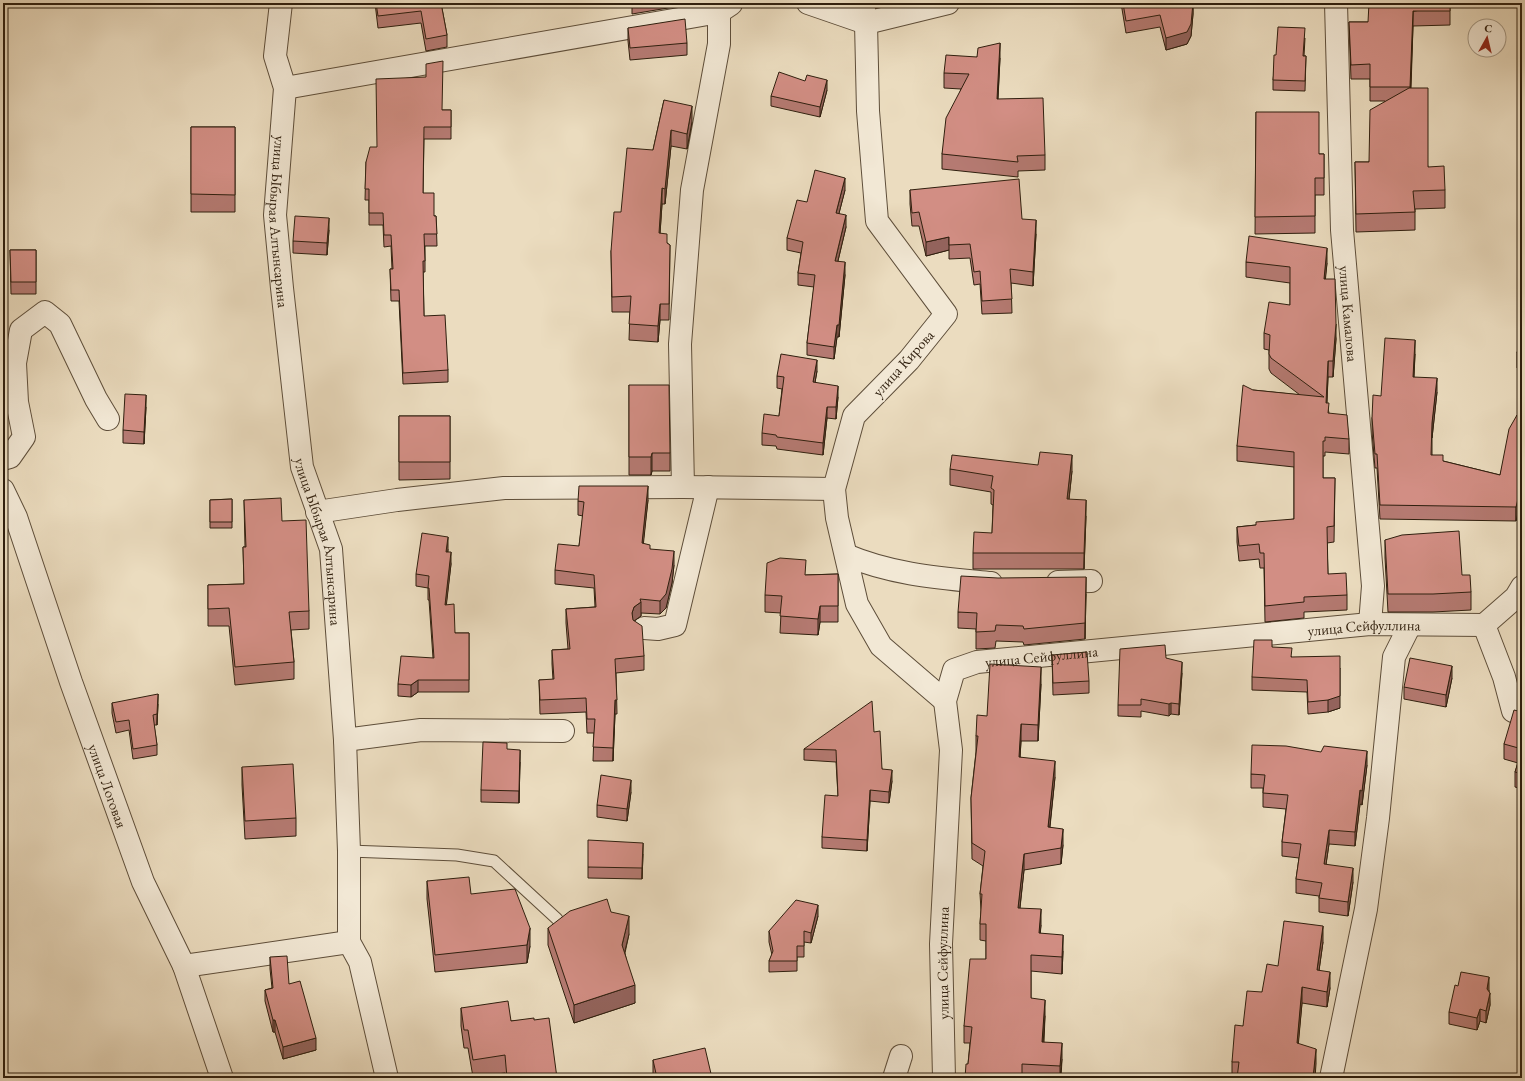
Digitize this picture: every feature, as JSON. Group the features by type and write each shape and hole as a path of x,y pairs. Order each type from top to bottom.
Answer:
{"street":[{"name":"улица Ыбырая Алтынсарина","path":"281,3 275,56 285,88 275,215 302,467 331,549 345,740 349,851 348,942"},
{"path":"808,3 864,13 948,3"},
{"name":"улица Камалова","path":"1336,3 1342,230 1373,586 1370,624"},
{"path":"285,88 724,6 719,44 691,198 680,344 682,487"},
{"name":"улица Кирова","path":"864,13 868,111 877,221 946,314 909,360 854,416 834,489 837,518 857,604 881,646 945,701"},
{"path":"3,459 10,457 24,437 17,402 15,363 21,330 45,312 60,324 96,399 108,419"},
{"path":"644,628 658,629 675,625 708,487"},
{"path":"317,512 397,500 504,488 708,487 834,489"},
{"name":"улица Логовая","path":"3,490 16,517 71,682 143,882 184,966 222,1078"},
{"path":"846,555 871,565 912,574 992,583 1007,583"},
{"path":"1038,582 1091,581"},
{"path":"1522,586 1516,597 1484,625 1504,677 1513,711 1522,715"},
{"name":"улица Сейфуллина","path":"944,1078 941,944 952,750 945,701 954,670 977,662 1370,624 1484,625"},
{"path":"1331,1078 1366,909 1378,818 1394,657 1410,624"},
{"path":"345,740 421,730 563,731"},
{"path":"184,966 348,942 360,962 387,1078"},
{"path":"894,1078 901,1056"}],"lane":[{"path":"349,851 457,855 494,861 557,919"}],"building":[{"path":"376,3 441,3 447,35 426,39 421,11 378,16"},
{"path":"1123,3 1193,3 1191,24 1187,32 1166,38 1160,15 1126,21"},
{"path":"1369,3 1450,3 1450,11 1413,11 1410,87 1370,87 1370,64 1351,65 1349,22 1368,22"},
{"path":"685,19 687,43 630,48 628,28"},
{"path":"1278,27 1305,28 1303,56 1306,56 1305,81 1273,80 1274,55 1276,55"},
{"path":"1000,43 997,99 1043,98 1045,155 1017,156 1018,162 942,154 946,118 969,74 944,73 946,55 977,57 978,48"},
{"path":"443,61 442,110 451,110 451,127 424,127 423,193 434,193 434,216 436,216 437,234 424,234 425,261 423,261 424,316 445,315 448,370 403,373 399,290 391,290 390,269 393,269 391,235 384,235 383,213 369,213 369,189 365,189 366,162 370,147 377,147 376,79 426,77 426,64"},
{"path":"779,72 805,81 807,75 827,80 820,107 771,96"},
{"path":"1409,88 1428,88 1428,167 1444,166 1445,190 1413,191 1415,212 1356,214 1355,162 1369,162 1370,110"},
{"path":"664,100 692,106 687,134 671,130 665,189 662,188 659,233 667,234 667,243 670,245 669,304 660,304 658,326 629,324 631,296 612,297 611,251 614,212 621,212 627,148 653,150"},
{"path":"1256,112 1319,112 1319,154 1324,154 1324,178 1315,178 1315,216 1255,217"},
{"path":"191,127 235,127 235,195 191,194"},
{"path":"815,170 845,178 836,213 846,215 835,261 845,262 839,325 837,325 834,347 807,343 815,275 798,273 803,242 787,238 797,200 807,202"},
{"path":"1019,179 1022,219 1036,220 1033,272 1010,269 1012,299 982,301 980,271 974,272 970,244 949,245 949,237 926,242 919,212 912,213 910,190"},
{"path":"295,216 329,218 327,243 293,241"},
{"path":"1249,236 1327,248 1324,279 1335,279 1336,324 1333,361 1328,361 1326,403 1329,403 1328,413 1347,415 1349,439 1325,437 1325,441 1323,441 1323,478 1335,478 1334,526 1327,527 1328,574 1346,573 1347,595 1304,597 1304,602 1265,606 1264,553 1260,553 1259,544 1239,546 1237,527 1256,525 1256,522 1294,519 1294,452 1237,446 1243,385 1253,390 1324,397 1271,358 1269,354 1270,335 1264,333 1269,302 1290,305 1290,267 1246,262"},
{"path":"10,250 36,250 36,282 11,282"},
{"path":"1522,334 1522,354 1517,353"},
{"path":"1385,338 1415,340 1413,377 1437,378 1432,423 1431,455 1443,455 1443,461 1500,475 1509,429 1517,415 1521,416 1522,414 1522,483 1516,507 1380,505 1377,454 1375,454 1372,418 1373,395 1381,396"},
{"path":"781,354 817,360 813,382 838,386 836,407 827,407 823,443 777,437 776,435 762,433 764,414 779,416 784,377 777,376"},
{"path":"629,385 669,385 670,453 652,453 651,457 629,457"},
{"path":"125,394 146,395 144,432 123,430"},
{"path":"399,416 450,416 450,462 399,462"},
{"path":"1040,452 1072,455 1067,499 1086,500 1084,553 973,553 974,532 992,533 994,490 991,488 993,476 950,469 952,455 1038,465"},
{"path":"579,486 648,486 642,543 650,545 650,549 674,551 672,569 666,594 660,601 640,599 641,602 634,607 632,613 633,620 642,626 644,656 615,659 617,700 615,700 613,748 593,747 595,719 587,719 586,698 540,700 539,680 554,679 552,650 570,649 566,609 596,607 594,575 555,570 558,544 579,546 584,502 578,501"},
{"path":"281,498 282,521 306,520 309,611 289,612 294,662 235,667 229,608 208,609 208,585 244,584 243,547 246,547 244,500"},
{"path":"232,499 232,522 210,522 210,500"},
{"path":"1459,531 1462,575 1470,575 1471,592 1388,594 1385,540 1402,535"},
{"path":"422,533 448,537 446,552 451,552 445,605 454,604 455,633 469,633 469,680 418,680 411,685 398,684 401,656 434,658 428,588 429,576 416,574"},
{"path":"780,558 806,560 805,575 838,574 838,606 820,606 818,619 780,616 782,596 765,595 767,563"},
{"path":"961,576 998,578 1086,577 1085,623 1024,629 1023,626 996,625 995,631 976,632 977,613 958,612"},
{"path":"1254,640 1272,640 1272,647 1292,648 1291,657 1340,656 1340,696 1328,700 1308,702 1307,680 1252,677"},
{"path":"1165,645 1166,658 1182,662 1179,704 1169,704 1141,699 1141,705 1118,705 1120,649"},
{"path":"1087,652 1089,681 1053,683 1052,655"},
{"path":"1410,658 1452,666 1446,695 1404,687"},
{"path":"990,664 1041,667 1038,725 1021,724 1019,757 1055,761 1048,827 1063,829 1061,848 1024,854 1018,908 1041,909 1039,933 1063,935 1062,957 1031,955 1031,998 1045,1000 1042,1042 1062,1043 1060,1066 1022,1064 1022,1078 965,1078 972,1027 964,1026 970,959 986,959 986,924 980,924 982,894 980,894 985,851 972,843 971,798 978,736 976,736 977,715 987,716"},
{"path":"158,694 157,714 153,715 157,745 133,749 129,720 116,722 112,703"},
{"path":"872,701 874,732 880,731 882,769 892,770 889,792 870,790 867,840 822,837 825,795 838,796 836,750 804,749"},
{"path":"1514,710 1522,712 1522,749 1504,744"},
{"path":"483,742 507,743 507,749 520,750 519,791 481,790"},
{"path":"1252,745 1286,746 1321,752 1324,746 1367,751 1362,791 1360,790 1355,832 1329,830 1324,864 1353,868 1348,902 1319,898 1322,883 1296,879 1301,844 1282,842 1288,795 1263,793 1265,775 1251,774"},
{"path":"1522,749 1522,774 1515,772"},
{"path":"293,764 296,818 245,821 242,767"},
{"path":"601,775 631,780 627,809 597,805"},
{"path":"588,840 643,843 642,868 588,867"},
{"path":"469,877 471,894 515,889 530,928 527,945 435,955 427,881"},
{"path":"607,899 611,912 629,916 622,945 635,985 574,1005 548,928 570,911"},
{"path":"796,900 818,905 811,933 804,931 804,946 797,946 797,961 769,961 773,951 769,931"},
{"path":"1284,921 1323,926 1317,970 1330,972 1327,992 1302,987 1297,1043 1316,1049 1313,1078 1237,1078 1239,1062 1232,1062 1235,1025 1243,1026 1247,991 1262,992 1267,964 1278,966"},
{"path":"287,956 289,984 300,981 316,1038 283,1047 275,1020 273,1020 265,990 273,988 270,957"},
{"path":"1461,972 1489,977 1487,989 1490,993 1486,1011 1480,1009 1477,1018 1449,1012 1455,985 1458,986"},
{"path":"508,1001 511,1021 549,1018 557,1078 507,1078 505,1055 473,1060 468,1030 464,1030 461,1008"},
{"path":"705,1048 712,1078 657,1078 653,1060"},
{"path":"1355,1076 1366,1078 1354,1078"}]}
